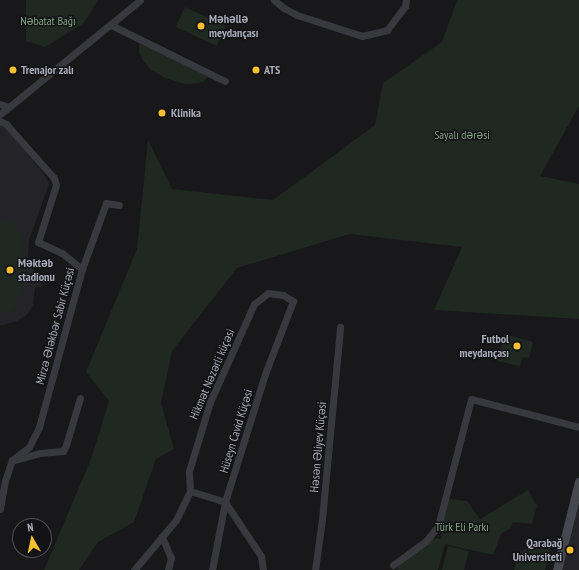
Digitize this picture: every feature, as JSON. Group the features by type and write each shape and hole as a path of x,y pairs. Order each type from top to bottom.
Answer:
{"main road":[{"path":"557,570 579,482"}],"street":[{"path":"0,114 140,0"},
{"path":"274,0 284,8 297,15 362,36 387,30 405,6 406,0"},
{"path":"111,25 225,81"},
{"path":"0,104 9,107"},
{"path":"0,122 6,124 54,178 56,185 38,242 62,253 82,269"},
{"name":"Mirzə Ələkbər Sabir Küçəsi","path":"12,460 29,447 39,427 82,269 106,203 119,205"},
{"name":"Hikmət Nəzərli küçəsi","path":"134,570 176,520 190,491 189,471 210,402 254,304 268,293 283,296 293,301"},
{"name":"Hüseyn Cavid Küçəsi","path":"212,570 225,502 265,374 293,301"},
{"name":"Həsən Əliyev Küçəsi","path":"316,570 340,327"},
{"path":"0,509 4,482 12,460 40,453 63,450 66,446 80,398"},
{"path":"393,565 426,541 438,526 471,399 579,427"},
{"path":"190,491 225,502 261,556 263,570"},
{"path":"162,537 171,558 168,570"}],"shaded area":[{"path":"0,124 6,124 46,177 49,184 29,240 28,260 43,287 35,287 33,305 28,314 17,321 3,325 0,325"},
{"name":"Qarabağ Universiteti","path":"579,501 579,570 561,570"}],"green space":[{"name":"Nəbatat Bağı","path":"26,0 98,0 84,23 45,47 26,41"},
{"name":"Sayalı dərəsi","path":"457,0 579,0 579,106 540,176 579,184 579,319 434,310 462,247 350,234 237,268 172,351 161,403 174,449 156,459 134,522 98,542 79,570 44,570 49,558 52,558 52,551 91,459 109,401 86,372 137,249 148,140 172,189 273,200 375,125 383,83 442,42"},
{"name":"Məhəllə meydançası","path":"185,7 226,26 216,46 176,27"},
{"path":"139,43 208,77 203,82 184,84 163,77 150,69 142,59 139,51"},
{"name":"Məktəb stadionu","path":"0,221 6,221 15,225 20,232 22,241 19,299 12,310 0,314"},
{"name":"Futbol meydançası","path":"504,334 533,342 529,358 523,357 520,366 497,361"},
{"name":"Türk Eli Parkı","path":"528,490 537,506 532,524 513,522 511,528 501,534 493,555 445,544 438,570 396,570 403,560 433,538 440,539 443,531 443,517 447,501 450,499 467,501 480,519"},
{"path":"448,546 469,551 464,570 442,570"},
{"name":"Türk Eli Parkı","path":"532,546 551,550 545,570 514,570 520,551"}],"place":[{"name":"Məhəllə meydançası","path":"201,26"},
{"name":"Trenajor zalı","path":"13,70"},
{"name":"ATS","path":"256,70"},
{"name":"Klinika","path":"162,113"},
{"name":"Məktəb stadionu","path":"10,270"},
{"name":"Futbol meydançası","path":"517,346"},
{"name":"Qarabağ Universiteti","path":"570,550"}]}
